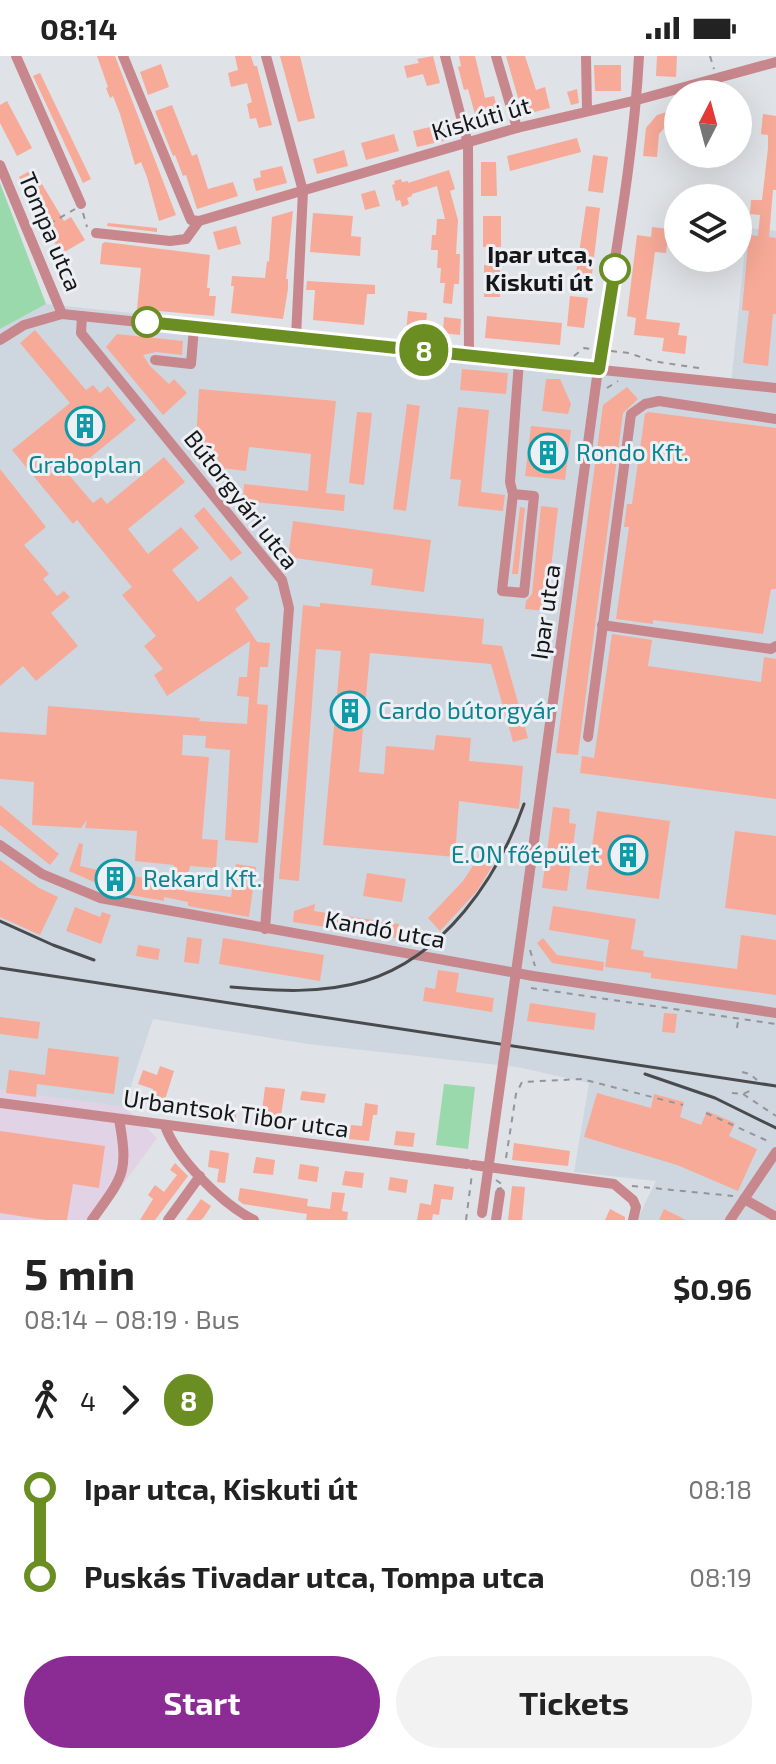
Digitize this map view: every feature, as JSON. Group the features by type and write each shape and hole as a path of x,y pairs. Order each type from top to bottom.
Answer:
{"street":[{"path":"16,56 81,204"},
{"path":"123,56 195,221"},
{"path":"266,56 303,191 296,337"},
{"path":"445,56 468,144 469,355"},
{"path":"496,56 517,128"},
{"path":"586,56 587,110"},
{"name":"Ipar utca","path":"482,1216 637,100 639,56"},
{"name":"Kiskúti út","path":"96,233 170,241 186,239 195,221 517,128 637,100 776,62"},
{"name":"Tompa utca","path":"0,165 62,314"},
{"path":"0,340 24,325 62,314 776,388"},
{"name":"Bútorgyári utca","path":"82,316 81,333 282,580 289,608 265,929"},
{"path":"155,360 191,364 194,327"},
{"path":"513,494 534,496 524,593 502,591 513,494 510,482 519,361"},
{"path":"588,737 631,414 645,404 659,401 776,419"},
{"path":"602,625 771,649 776,646"},
{"name":"Kandó utca","path":"0,845 42,874 100,898 533,976 776,1013"},
{"name":"Urbantsok Tibor utca","path":"0,1103 614,1184"},
{"path":"92,1220 123,1171 125,1158 119,1119"},
{"path":"165,1126 170,1139 200,1176 238,1212 254,1220"},
{"path":"730,1220 776,1152"},
{"path":"168,1220 200,1176"},
{"path":"614,1184 633,1200 636,1207 633,1220"},
{"path":"496,1220 500,1193"},
{"path":"744,1199 776,1217"}],"path":[{"path":"710,56 716,78"},
{"path":"27,234 70,213 81,204 88,231 96,233"},
{"path":"574,357 588,348"},
{"path":"629,353 652,361 704,368 717,380"},
{"path":"602,390 618,380"},
{"path":"528,946 535,967"},
{"path":"531,988 776,1024"},
{"path":"742,1072 757,1080"},
{"path":"500,1193 516,1094 522,1082 582,1079 683,1105"},
{"path":"743,1094 752,1090"},
{"path":"732,1093 743,1094 776,1116"},
{"path":"706,1113 776,1145"},
{"path":"466,1220 470,1165"},
{"path":"614,1184 744,1199"}],"shaded area":[{"path":"752,229 776,231 776,1220 637,1220 656,1181 574,1172 589,1083 517,1067 308,1044 153,1019 124,1107 0,1090 0,329 46,304 228,323 616,374 731,385 743,272 752,272"},
{"path":"0,1090 124,1107 157,1138 97,1220 0,1220"}],"green space":[{"path":"0,183 46,304 0,329"},
{"path":"444,1084 475,1087 468,1149 436,1145"}],"building":[{"path":"97,56 115,56 176,215 159,221 147,177 141,162 135,165 120,114 106,88"},
{"path":"235,56 251,56 254,66 257,66 272,125 259,128 256,118 250,119 247,104 252,102 247,83 231,87 228,73 238,70"},
{"path":"280,56 300,56 315,118 298,122"},
{"path":"433,56 440,83 427,86 423,74 407,78 404,66"},
{"path":"459,56 475,56 485,98 494,96 500,119 478,125 468,89 464,90 458,67 461,66"},
{"path":"506,56 525,56 536,90 545,87 550,108 523,115"},
{"path":"657,56 677,56 676,77 656,76"},
{"path":"161,64 169,87 148,95 140,72"},
{"path":"594,65 621,65 621,91 595,91"},
{"path":"40,73 91,179 83,183 33,76"},
{"path":"577,89 579,103 571,105 567,92"},
{"path":"7,101 32,148 17,156 0,123 0,105"},
{"path":"172,105 192,156 197,154 208,189 233,182 238,196 197,209 186,175 183,176 173,156 155,111"},
{"path":"664,113 657,157 643,156 646,128 657,115"},
{"path":"763,114 776,116 776,190 773,190 769,237 776,238 776,314 773,314 768,366 743,363 749,311 742,310 746,272 752,272 752,235 758,236 760,215 752,214 752,200 762,200 768,148 768,135 761,134"},
{"path":"443,124 447,140 417,147 413,131"},
{"path":"394,134 399,151 366,160 361,143"},
{"path":"577,138 581,152 510,171 507,156"},
{"path":"344,150 348,166 317,174 313,159"},
{"path":"593,155 608,157 603,193 588,191"},
{"path":"481,162 496,162 497,196 481,196"},
{"path":"282,166 287,183 256,191 253,179 261,177 260,171"},
{"path":"33,169 64,221 71,217 85,240 61,254 19,177"},
{"path":"449,170 455,189 450,191 458,220 456,254 460,254 459,284 454,284 452,304 443,303 445,283 440,283 438,250 431,250 437,219 445,219 437,186 412,194 407,198 409,204 402,207 400,200 396,201 392,185 401,179 408,183"},
{"path":"375,190 380,206 365,210 361,194"},
{"path":"586,206 600,208 591,282 575,280"},
{"path":"293,211 283,319 231,313 232,276 265,278 272,217"},
{"path":"313,213 353,216 351,236 361,237 360,256 310,252"},
{"path":"483,216 501,216 501,247 483,247"},
{"path":"108,223 157,228 157,232 107,226"},
{"path":"236,226 241,244 218,250 213,232"},
{"path":"652,227 664,228 664,253 655,252 646,319 680,323 678,335 687,336 685,354 662,351 664,338 634,335 636,318 627,316 637,235 651,237"},
{"path":"102,244 210,255 207,288 210,288 209,296 216,296 214,316 137,309 141,268 100,264"},
{"path":"484,265 500,265 500,297 484,297"},
{"path":"307,281 375,285 375,294 367,294 364,325 313,320 315,290 306,290"},
{"path":"570,296 588,298 584,328 567,326"},
{"path":"408,311 427,313 425,335 406,333"},
{"path":"487,316 562,323 560,345 485,338"},
{"path":"444,317 461,319 460,335 443,333"},
{"path":"35,330 86,390 93,385 100,393 108,386 136,420 69,475 93,503 101,497 107,504 164,457 185,482 128,529 148,554 181,527 199,548 172,570 198,602 231,576 249,598 235,609 257,642 270,643 268,667 260,667 257,704 268,705 258,843 225,840 230,750 205,748 206,736 183,735 182,755 209,757 202,839 218,840 216,868 190,866 184,891 231,897 236,864 256,867 249,917 188,906 188,902 164,897 164,901 119,893 69,871 79,843 83,844 80,866 170,883 174,865 135,861 137,831 85,828 87,820 81,828 32,825 34,782 0,779 0,732 46,735 48,706 247,724 249,697 237,696 239,677 247,677 250,641 167,696 154,675 163,669 144,646 156,636 122,595 132,587 77,520 73,524 12,450 70,403 20,343"},
{"path":"117,334 183,341 182,355 156,352 143,355 169,384 174,379 187,393 163,415 106,347"},
{"path":"462,369 508,373 506,394 460,390"},
{"path":"546,379 560,379 571,404 568,414 542,411"},
{"path":"627,387 638,399 623,413 578,755 556,753 603,405"},
{"path":"199,389 336,401 326,493 345,495 344,511 243,501 244,484 308,491 311,454 249,447 246,471 221,468 196,440"},
{"path":"407,404 420,406 406,511 393,509"},
{"path":"458,407 489,410 481,492 505,495 503,511 458,506 461,480 450,479"},
{"path":"357,412 372,413 364,485 349,483"},
{"path":"645,414 776,428 776,589 771,589 763,634 653,620 653,624 616,619 629,527 624,527 627,504 632,504"},
{"name":"Rondo Kft.","path":"531,426 571,430 565,480 525,476"},
{"path":"0,469 46,527 24,545 49,574 43,579 57,596 64,591 70,597 51,613 78,646 36,681 23,666 0,686"},
{"path":"541,506 558,508 546,611 525,609 526,601 532,594"},
{"path":"204,507 242,553 231,561 194,516"},
{"path":"520,507 525,508 518,574 512,574"},
{"path":"293,521 431,540 424,592 371,585 373,569 288,557"},
{"path":"320,603 484,619 482,644 502,646 528,738 513,742 491,664 370,653 359,772 384,774 386,746 434,750 436,735 471,738 469,761 523,766 519,809 459,801 455,857 323,845 341,651 316,649 299,881 279,879 303,605 320,607"},
{"path":"612,634 652,640 648,666 761,682 764,657 776,659 776,799 580,773 582,756 594,758"},
{"path":"0,805 59,854 50,865 0,825"},
{"path":"553,807 570,809 569,823 576,824 567,891 542,888"},
{"name":"E.ON főépület","path":"597,811 670,821 659,899 586,889"},
{"path":"735,831 776,836 776,915 725,908"},
{"path":"484,849 497,858 477,891 440,931 428,918 463,881"},
{"path":"0,860 39,888 58,897 40,935 0,917"},
{"path":"367,873 406,879 402,902 363,896"},
{"path":"315,904 314,911 399,924 396,938 293,922 294,911"},
{"path":"553,906 636,919 631,949 644,951 643,956 646,957 737,969 741,935 776,940 776,995 651,978 651,973 605,967 609,940 549,930"},
{"path":"75,907 100,917 102,912 111,915 101,944 66,931"},
{"path":"187,937 202,939 199,964 184,962"},
{"path":"223,938 324,955 320,981 219,964"},
{"path":"543,938 557,955 604,962 603,971 552,963 537,943"},
{"path":"138,945 160,949 158,960 136,956"},
{"path":"438,970 459,973 456,992 494,998 492,1012 423,1001 425,987 435,989"},
{"path":"530,1003 596,1013 594,1030 527,1021"},
{"path":"664,1013 677,1014 675,1033 662,1032"},
{"path":"0,1017 40,1022 38,1039 0,1034"},
{"path":"48,1048 119,1057 114,1094 37,1084 36,1097 6,1093 9,1070 45,1075"},
{"path":"160,1066 174,1071 162,1109 148,1104 153,1089 138,1084 143,1070 157,1075"},
{"path":"265,1087 285,1089 279,1129 260,1127"},
{"path":"302,1091 326,1094 324,1103 300,1100"},
{"path":"597,1093 651,1108 654,1094 684,1102 680,1117 701,1125 707,1111 735,1123 729,1136 757,1149 738,1191 677,1165 584,1137"},
{"path":"189,1101 237,1109 235,1123 187,1117"},
{"path":"365,1103 378,1105 377,1115 373,1115 369,1141 349,1139 351,1125 362,1126"},
{"path":"307,1118 324,1121 322,1135 305,1133"},
{"path":"0,1131 105,1146 99,1188 73,1184 67,1220 0,1213"},
{"path":"396,1131 415,1133 413,1147 394,1145"},
{"path":"514,1143 570,1151 568,1166 512,1160"},
{"path":"210,1150 229,1153 225,1183 217,1182 219,1169 208,1167"},
{"path":"256,1157 275,1160 273,1175 253,1173"},
{"path":"175,1163 188,1176 155,1220 140,1220 153,1199 148,1195 155,1185 164,1192 177,1175 170,1170"},
{"path":"300,1164 319,1167 317,1182 298,1179"},
{"path":"345,1171 364,1173 362,1188 342,1185"},
{"path":"390,1177 408,1180 406,1193 388,1190"},
{"path":"434,1184 454,1187 452,1200 441,1199 439,1215 433,1214 432,1220 417,1220 420,1203 431,1205"},
{"path":"512,1186 525,1187 522,1220 508,1220"},
{"path":"240,1188 308,1199 307,1206 330,1209 332,1192 345,1193 342,1211 348,1212 347,1220 306,1220 307,1214 243,1204 238,1200"},
{"path":"201,1199 211,1206 204,1217 201,1220 186,1220"},
{"path":"610,1209 625,1217 625,1220 605,1220"},
{"path":"664,1209 686,1220 659,1220"}],"railway":[{"path":"231,987 265,990 332,988 365,981 393,970 420,954 443,934 483,886 499,860 524,804"},
{"path":"0,921 94,960"},
{"path":"0,968 776,1086"},
{"path":"645,1074 715,1098 776,1128"}],"bus line":[{"name":"8","path":"147,322 599,369 615,269"}],"place":[{"name":"Ipar utca, Kiskuti út","path":"615,269"},
{"name":"Graboplan","path":"85,426"},
{"name":"Rondo Kft.","path":"548,453"},
{"name":"Cardo bútorgyár","path":"350,711"},
{"name":"E.ON főépület","path":"628,855"},
{"name":"Rekard Kft.","path":"115,879"}]}
